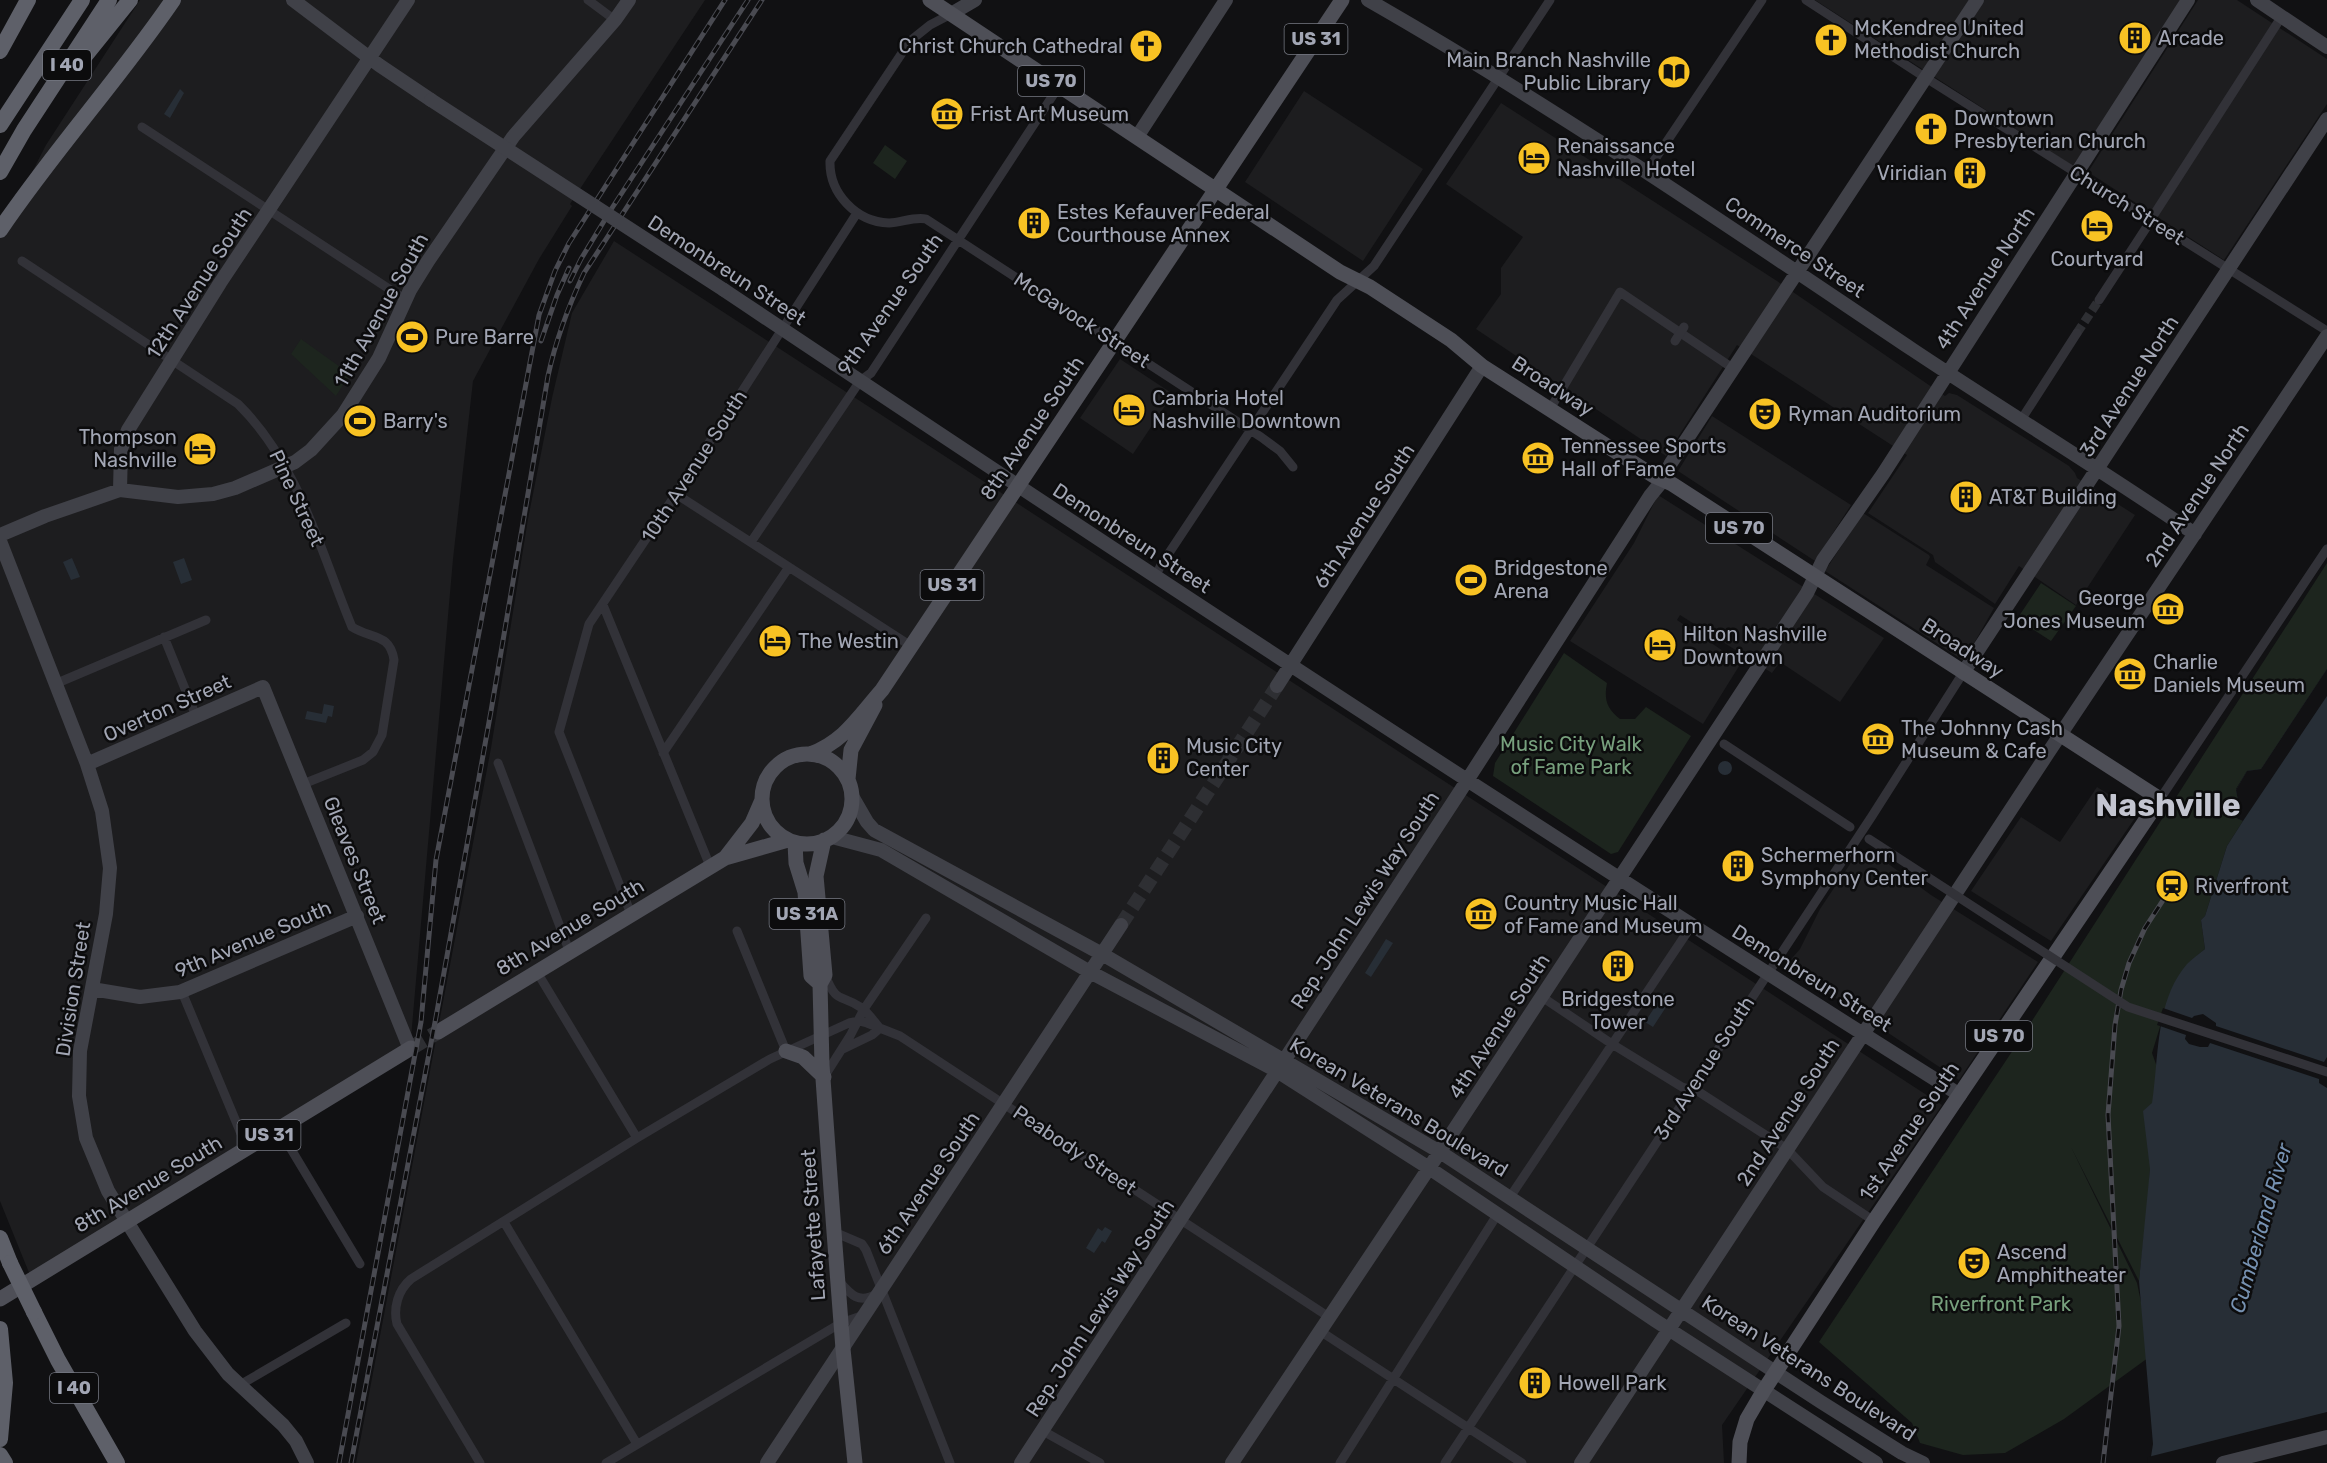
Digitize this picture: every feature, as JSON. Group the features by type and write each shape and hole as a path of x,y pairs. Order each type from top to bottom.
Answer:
{"highway":[{"path":"0,51 28,0"},
{"path":"41,63 75,0"},
{"name":"I 40","path":"0,125 82,0"},
{"name":"I 40","path":"0,172 24,130 109,0"},
{"path":"24,130 130,0"},
{"path":"0,230 34,179 145,40 173,0"},
{"name":"I 40","path":"0,1238 10,1263 68,1379 117,1463"},
{"path":"0,1331 5,1383 0,1439"},
{"path":"0,1455 5,1463"}],"main road":[{"name":"Broadway","path":"930,0 1340,272 1357,280 1450,340 1482,366 2160,799"},
{"name":"US 31","path":"1217,190 1342,0"},
{"name":"8th Avenue South","path":"810,754 846,734 882,690 1217,190"},
{"name":"8th Avenue South","path":"848,779 851,750 867,724 882,690"},
{"name":"US 31","path":"762,800 767,779 780,763 799,754 810,754"},
{"path":"810,754 832,761 848,779"},
{"name":"US 31","path":"848,779 852,796"},
{"path":"828,839 846,821 851,809 852,796"},
{"name":"1st Avenue South","path":"1736,1462 1747,1419 1764,1390 1874,1221 2160,799"},
{"name":"8th Avenue South","path":"725,858 752,823 762,800"},
{"path":"762,800 770,823 791,841"},
{"name":"US 31","path":"791,841 807,843 828,839"},
{"name":"Lafayette Street","path":"828,839 816,876 822,979 821,1035 837,1279 855,1463"},
{"name":"8th Avenue South","path":"438,1032 710,866 725,858 791,841"},
{"name":"Lafayette Street","path":"791,841 805,892 811,976 822,979"},
{"name":"8th Avenue South","path":"0,1299 410,1048"},
{"path":"786,1051 803,1057 824,1077"}],"street":[{"name":"Demonbreun Street","path":"293,0 431,100 724,290 1155,577 1467,781 1960,1095"},
{"name":"12th Avenue South","path":"120,490 121,449 128,430 220,284 408,0"},
{"path":"588,0 615,20"},
{"name":"11th Avenue South","path":"120,490 178,496 213,494 235,488 295,462 311,450 343,415 379,358 406,300 440,241 513,137 615,20 629,0"},
{"path":"857,213 835,188 830,171 830,161 910,41 930,26 975,0"},
{"path":"1137,137 1226,0"},
{"name":"Commerce Street","path":"1368,0 1647,171 1948,373 2195,534"},
{"path":"1155,577 1337,300 1374,266 1550,0"},
{"path":"1647,171 1762,0"},
{"name":"Church Street","path":"1806,0 2327,331"},
{"name":"Rep. John Lewis Way South","path":"1021,1463 1467,781 1650,496 1663,480 1671,463 1977,0"},
{"name":"4th Avenue North","path":"1815,577 1823,560 1883,474 2188,0"},
{"path":"2257,0 2327,47"},
{"path":"2155,213 2282,16"},
{"name":"9th Avenue South","path":"751,542 860,381 871,373 1059,86"},
{"name":"3rd Avenue North","path":"1963,673 2327,119"},
{"path":"142,127 406,300"},
{"name":"McGavock Street","path":"857,213 887,223 921,217 926,219 1250,430 1280,451 1293,467"},
{"name":"10th Avenue South","path":"631,914 559,732 589,624 676,494 857,213"},
{"path":"2099,300 2146,228"},
{"name":"Pine Street","path":"22,261 238,404 259,424 286,466 352,627 387,642 392,649 394,660 382,735 373,752 363,760 303,784"},
{"path":"1550,410 1620,292 1734,369"},
{"path":"1675,341 1684,327"},
{"path":"2021,420 2077,333"},
{"name":"2nd Avenue North","path":"2060,735 2327,336"},
{"name":"6th Avenue South","path":"1277,686 1482,366"},
{"path":"0,535 45,516 120,490"},
{"path":"676,494 911,646"},
{"name":"Division Street","path":"0,541 87,764 102,811 110,867 106,914 80,1051 79,1096 86,1138 96,1165 127,1222 195,1331 213,1357 284,1425 296,1441 307,1463"},
{"path":"2160,799 2327,549"},
{"path":"663,753 789,567"},
{"name":"4th Avenue South","path":"1232,1463 1430,1168 1808,593 1815,577"},
{"path":"603,605 710,866"},
{"path":"55,684 206,620"},
{"path":"164,637 196,716"},
{"name":"3rd Avenue South","path":"1445,1463 1872,816 1963,673"},
{"name":"Gleaves Street","path":"263,687 410,1048"},
{"name":"Overton Street","path":"87,764 263,687"},
{"name":"2nd Avenue South","path":"1581,1463 2060,735"},
{"path":"1724,744 1850,827"},
{"path":"498,763 570,953"},
{"name":"Korean Veterans Boulevard","path":"852,796 874,830 1102,954 1281,1066 1669,1330 1876,1463"},
{"name":"Korean Veterans Boulevard","path":"828,839 881,850 1090,972 1281,1066 1440,1152 1776,1372 1896,1449 1923,1463"},
{"path":"1869,839 2128,1007 2327,1072"},
{"name":"9th Avenue South","path":"92,989 141,998 182,992 357,916"},
{"path":"824,1077 864,1009 926,918"},
{"name":"6th Avenue South","path":"767,1463 1121,925"},
{"path":"1510,1197 1692,925"},
{"path":"737,931 786,1051"},
{"path":"537,972 637,1138"},
{"name":"Peabody Street","path":"822,979 837,998 864,1009 880,1028"},
{"path":"182,992 247,1148"},
{"path":"1542,997 1612,1044 1682,1087 1699,1092 1787,1149 1823,1187 1874,1221"},
{"path":"480,1463 403,1337 396,1321 401,1289 411,1279 637,1138 786,1051 859,1021"},
{"name":"Peabody Street","path":"859,1021 900,1036 1329,1317"},
{"path":"842,1049 872,1035 880,1028"},
{"path":"279,1129 360,1264"},
{"path":"1340,1463 1497,1215"},
{"path":"504,1222 637,1444"},
{"path":"834,1232 861,1244 866,1250 879,1292 950,1463"},
{"path":"837,1279 856,1299 864,1300 879,1292"},
{"path":"606,1463 841,1323 864,1315"},
{"path":"240,1385 346,1323"},
{"path":"1320,1331 1522,1463"},
{"path":"1043,1431 1100,1463"},
{"path":"2223,1463 2327,1437"}],"shaded area":[{"path":"140,0 705,0 570,204 572,206 539,259 473,381 453,559 410,1049 32,1280 0,1201 0,235 46,145"},
{"path":"1815,0 2183,0 2073,166"},
{"path":"2198,0 2237,0 2327,59 2327,104 2224,260 2088,172"},
{"path":"1304,91 1423,169 1363,261 1245,182"},
{"path":"1501,103 1777,281 1945,396 1949,393 1957,395 2069,466 2077,478 2135,515 2076,605 2019,566 1995,604 1935,562 1933,555 1868,513 1907,455 1737,345 1666,456 1476,329 1501,294 1501,268 1523,237 1446,184"},
{"path":"614,241 1942,1105 1722,1425 1724,1463 356,1463 491,748 528,519 552,398 572,313"},
{"name":"Cambria Hotel Nashville Downtown","path":"1120,359 1173,394 1133,454 1080,418"},
{"path":"1712,416 1851,505 1815,561 1678,471"},
{"path":"1658,495 1884,638 1840,702 1780,662 1772,673 1680,615 1677,620 1741,663 1703,724 1570,641 1634,543"},
{"path":"1863,513 1929,555 1926,565 1994,608 1964,661 1825,571"},
{"path":"2097,787 2137,812 2137,815 2051,941 1971,891 2021,817 2060,842"},
{"path":"1858,852 1883,860 1931,895 2038,962 1959,1080 1786,965 1800,949 1820,909"}],"green space":[{"path":"885,145 907,161 895,179 873,163"},
{"path":"301,339 350,374 336,396 291,354"},
{"name":"Riverfront Park","path":"2327,563 2327,669 2261,770 2247,771 2236,789 2243,821 2227,846 2205,916 2201,920 2205,949 2187,965 2170,994 2152,1053 2157,1067 2148,1199 2139,1281 2071,1147 2137,1283 2152,1355 2064,1419 2005,1453 1963,1455 1920,1443 1912,1423 1819,1342 2019,1041"},
{"path":"2041,583 2076,606 2051,641 2017,619"},
{"name":"Music City Walk of Fame Park","path":"1564,653 1607,683 1607,703 1620,719 1635,719 1646,707 1691,736 1618,852 1611,854 1493,776 1495,763"}],"water":[{"path":"180,89 184,93 170,118 164,114"},
{"path":"72,558 80,577 71,580 63,562"},
{"path":"184,558 192,580 181,584 173,562"},
{"name":"Cumberland River","path":"2327,669 2327,1463 2150,1463 2153,1444 2139,1281 2150,1169 2143,1111 2152,1103 2164,1012 2177,979 2187,964 2205,949 2201,920 2205,916 2227,846 2243,821 2236,818 2240,811 2236,790 2247,771 2261,769"},
{"path":"324,704 334,706 332,717 328,716 326,723 305,719 307,711 322,714"},
{"path":"1725,761 1730,763 1732,768 1730,773 1725,775 1720,773 1718,768 1720,763"},
{"path":"1386,939 1393,943 1371,977 1365,973"},
{"path":"1664,993 1672,998 1653,1027 1645,1022"},
{"path":"1105,1227 1112,1231 1105,1243 1102,1241 1094,1253 1086,1248 1098,1228 1102,1231"}],"pier":[{"path":"2327,669 2327,696 2243,821 2236,818 2240,811 2236,790 2247,771 2261,769"},
{"path":"2163,1008 2192,1018 2203,1014 2216,1023 2216,1026 2324,1062 2327,1057 2327,1088 2319,1083 2319,1079 2210,1043 2208,1047 2189,1044 2185,1039 2186,1035 2157,1025"},
{"path":"2327,1412 2327,1463 2147,1463 2148,1457"}],"tunnel":[{"path":"2077,333 2099,300"},
{"path":"1121,925 1277,686"},
{"path":"411,1048 438,1032"}],"railway":[{"path":"339,1463 421,1022 436,860 539,315 555,271 569,243 725,0"},
{"path":"570,281 612,208 748,0"},
{"path":"351,1463 436,1017 548,376 555,349 584,273 762,0"},
{"path":"541,341 569,268"},
{"path":"2103,1463 2119,1326 2108,1115 2115,1025 2121,990 2129,963 2145,928 2169,891"}],"place":[{"name":"Arcade","path":"2135,38"},
{"name":"McKendree United Methodist Church","path":"1831,40"},
{"name":"Christ Church Cathedral","path":"1146,46"},
{"name":"Main Branch Nashville Public Library","path":"1674,72"},
{"name":"Frist Art Museum","path":"947,114"},
{"name":"Downtown Presbyterian Church","path":"1931,129"},
{"name":"Renaissance Nashville Hotel","path":"1534,158"},
{"name":"Viridian","path":"1970,173"},
{"name":"Estes Kefauver Federal Courthouse Annex","path":"1034,223"},
{"name":"Courtyard","path":"2097,226"},
{"name":"Pure Barre","path":"412,337"},
{"name":"Cambria Hotel Nashville Downtown","path":"1129,410"},
{"name":"Ryman Auditorium","path":"1765,414"},
{"name":"Barry's","path":"360,421"},
{"name":"Thompson Nashville","path":"200,449"},
{"name":"Tennessee Sports Hall of Fame","path":"1538,458"},
{"name":"AT&T Building","path":"1966,497"},
{"name":"Bridgestone Arena","path":"1471,580"},
{"name":"George Jones Museum","path":"2168,609"},
{"name":"The Westin","path":"775,641"},
{"name":"Hilton Nashville Downtown","path":"1660,645"},
{"name":"Charlie Daniels Museum","path":"2130,674"},
{"name":"The Johnny Cash Museum & Cafe","path":"1878,739"},
{"name":"Music City Center","path":"1163,758"},
{"name":"Schermerhorn Symphony Center","path":"1738,866"},
{"name":"Riverfront","path":"2172,886"},
{"name":"Country Music Hall of Fame and Museum","path":"1481,914"},
{"name":"Bridgestone Tower","path":"1618,966"},
{"name":"Ascend Amphitheater","path":"1974,1263"},
{"name":"Howell Park","path":"1535,1383"}],"district":[{"name":"Nashville","path":"2168,805"}]}
